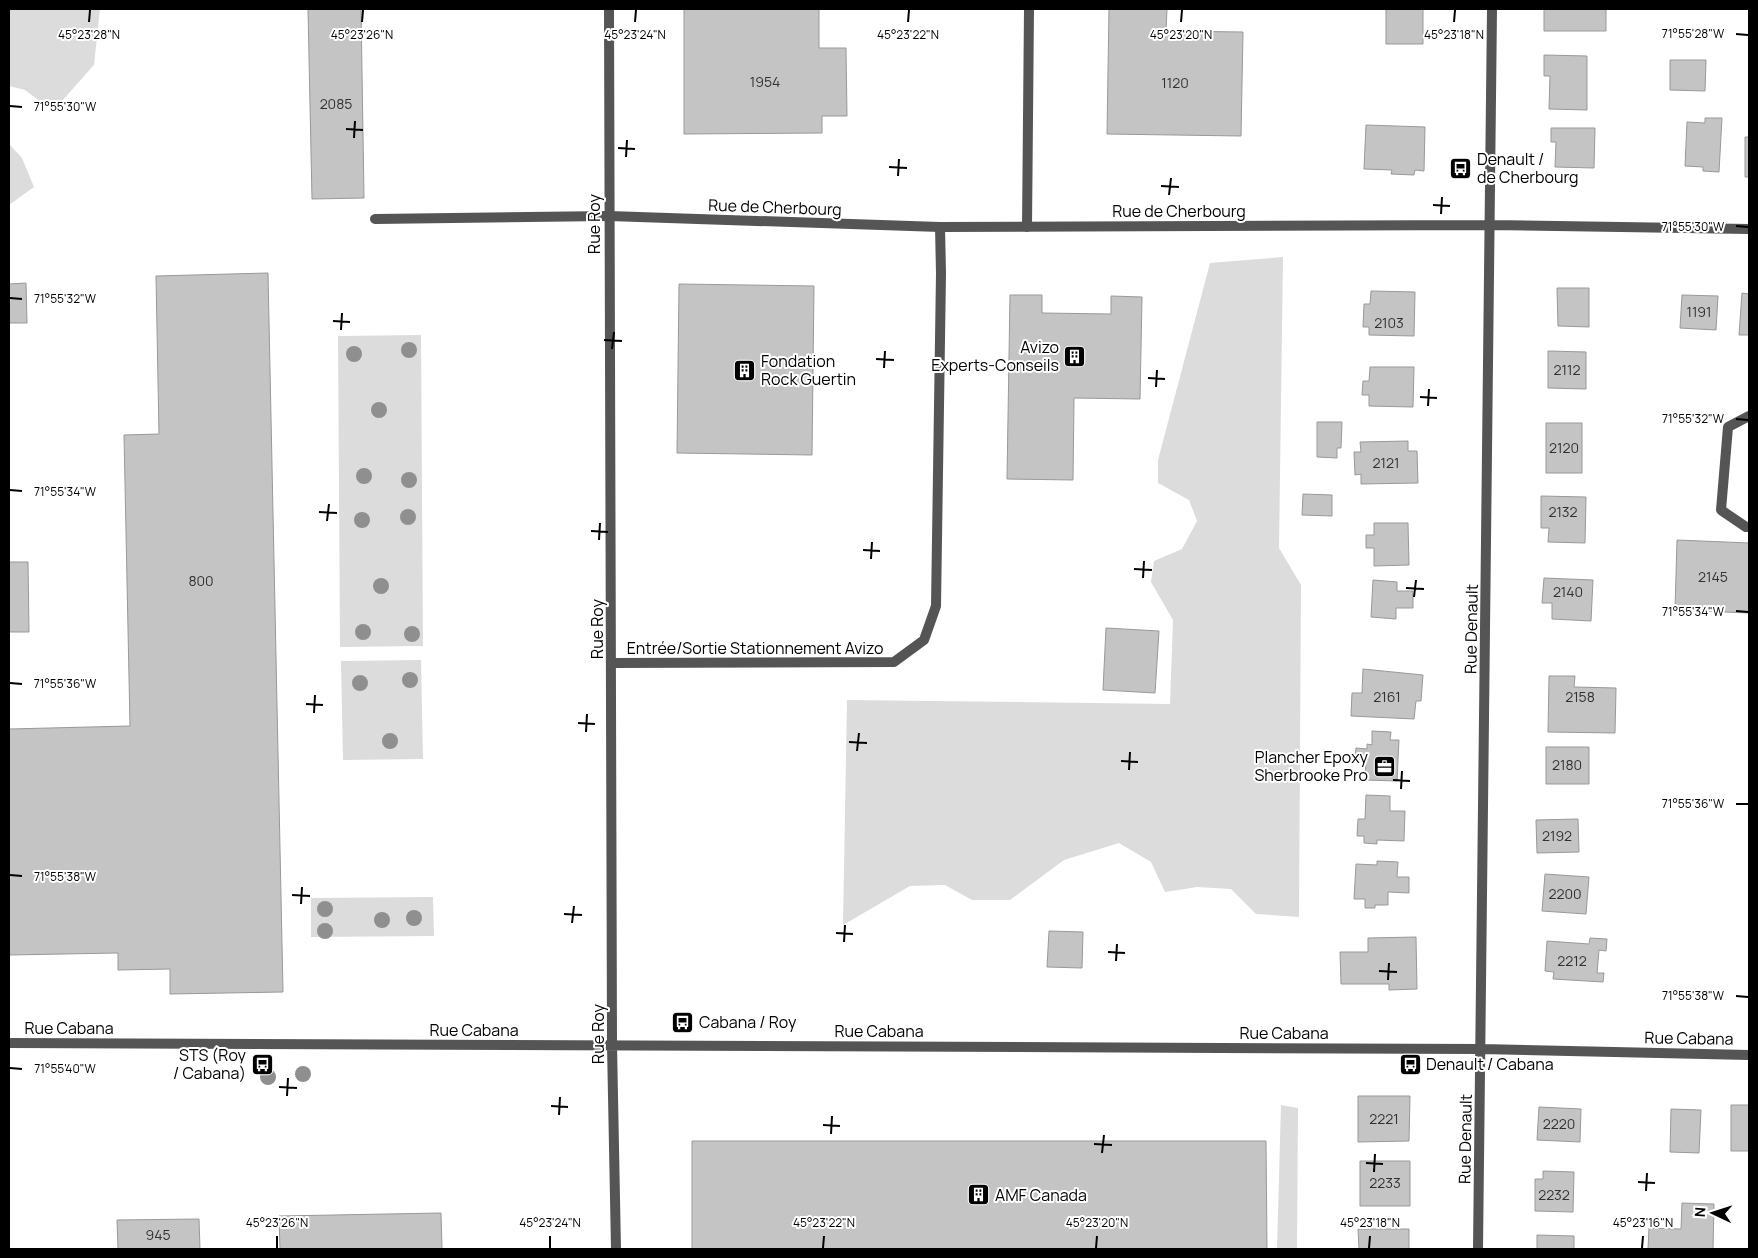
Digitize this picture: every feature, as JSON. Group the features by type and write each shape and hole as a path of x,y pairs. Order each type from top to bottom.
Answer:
{"street":[{"name":"Rue Roy","path":"609,9 613,663 612,1045 616,1249"},
{"path":"1027,227 1029,9"},
{"name":"Rue Denault","path":"1478,1249 1492,9"},
{"name":"Rue de Cherbourg","path":"375,219 609,216 940,227 1491,225 1749,229"},
{"name":"Entrée/Sortie Stationnement Avizo","path":"613,663 894,662 924,640 936,606 940,227"},
{"path":"1749,416 1728,427 1721,510 1749,527"},
{"name":"Rue Cabana","path":"9,1043 1481,1049 1749,1054"}],"shaded area":[{"path":"9,9 100,9 94,65 53,111 25,90 9,86"},
{"path":"9,144 22,158 34,187 9,205"},
{"path":"1283,257 1279,548 1301,585 1299,917 1256,914 1231,889 1197,887 1165,892 1151,862 1119,843 1064,860 1010,900 972,900 945,885 910,886 843,925 847,700 1170,704 1173,620 1151,582 1154,561 1182,549 1197,521 1189,500 1158,483 1158,460 1210,263"},
{"path":"421,335 423,646 340,647 338,336"},
{"path":"421,660 423,759 343,760 341,661"},
{"path":"433,897 434,936 311,937 311,898"},
{"path":"1281,1105 1298,1108 1297,1249 1277,1249"}],"building":[{"path":"308,9 361,9 364,198 312,199"},
{"path":"684,9 819,9 819,48 846,48 847,116 822,116 822,133 684,134"},
{"path":"1109,9 1167,9 1166,31 1243,32 1241,136 1107,134"},
{"path":"1386,9 1423,9 1423,44 1386,44"},
{"path":"1544,9 1606,9 1606,31 1544,31"},
{"path":"1544,55 1587,56 1587,110 1549,109 1550,76 1544,76"},
{"path":"1670,60 1706,60 1705,91 1670,90"},
{"path":"1705,118 1722,118 1719,172 1703,171 1703,167 1685,166 1687,122 1705,123"},
{"path":"1366,125 1425,127 1424,171 1415,170 1414,175 1391,174 1392,170 1364,169"},
{"path":"1551,128 1595,128 1594,168 1555,167 1556,142 1551,142"},
{"path":"1745,137 1749,137 1749,177 1745,177"},
{"path":"268,273 283,992 170,994 170,969 118,970 118,953 9,955 9,729 130,726 124,435 159,434 156,276"},
{"path":"26,283 27,323 9,323 9,284"},
{"name":"Fondation Rock Guertin","path":"679,284 814,286 812,455 677,453"},
{"path":"1557,288 1589,288 1589,327 1558,326"},
{"path":"1371,291 1415,292 1414,336 1369,335 1369,327 1363,327 1364,304 1370,304"},
{"path":"1742,293 1749,294 1749,335 1739,335"},
{"name":"Avizo Experts-Conseils","path":"1010,295 1042,295 1042,313 1111,314 1111,296 1142,297 1140,399 1074,398 1073,480 1007,479"},
{"path":"1682,295 1718,296 1716,330 1680,328"},
{"path":"1548,351 1586,352 1586,389 1548,388"},
{"path":"1370,367 1414,367 1413,407 1369,406 1369,395 1362,395 1363,381 1369,381"},
{"path":"1317,422 1342,422 1341,448 1337,448 1337,458 1317,457"},
{"path":"1546,423 1582,423 1582,473 1546,473"},
{"path":"1408,441 1408,451 1417,451 1418,483 1361,484 1361,474 1355,475 1354,452 1361,452 1360,442"},
{"path":"1303,494 1332,495 1332,516 1302,515"},
{"path":"1541,496 1586,497 1585,543 1548,542 1549,528 1541,528"},
{"path":"1374,523 1408,523 1409,565 1374,566 1374,548 1366,548 1366,535 1374,535"},
{"path":"1677,540 1749,543 1749,613 1675,610"},
{"path":"9,562 28,562 29,632 9,632"},
{"path":"1544,578 1593,580 1591,621 1552,619 1552,603 1542,603"},
{"path":"1373,580 1397,582 1397,591 1413,591 1413,608 1396,608 1396,619 1371,617"},
{"path":"1106,628 1159,631 1155,693 1103,690"},
{"path":"1363,669 1423,675 1421,701 1416,701 1414,719 1351,716 1352,693 1362,693"},
{"path":"1549,676 1575,676 1574,687 1616,688 1615,733 1548,732"},
{"path":"1372,731 1391,732 1390,740 1399,740 1397,781 1365,780 1366,759 1355,759 1356,748 1367,749 1367,744 1372,745"},
{"path":"1546,747 1589,747 1589,784 1546,784"},
{"path":"1366,795 1390,796 1390,811 1405,811 1404,841 1377,840 1377,844 1364,843 1364,836 1357,836 1358,819 1365,819"},
{"path":"1578,819 1579,852 1537,853 1536,820"},
{"path":"1377,861 1398,862 1397,877 1409,877 1409,893 1388,892 1388,905 1375,905 1375,908 1365,908 1365,899 1354,899 1356,864 1377,865"},
{"path":"1545,874 1589,877 1586,914 1542,911"},
{"path":"1049,931 1083,932 1082,968 1047,967"},
{"path":"1416,937 1417,989 1389,990 1389,984 1341,984 1340,952 1368,952 1368,938"},
{"path":"1590,938 1607,939 1606,951 1599,950 1597,973 1604,973 1603,982 1553,979 1554,972 1545,971 1547,941 1589,944"},
{"path":"1358,1096 1410,1096 1409,1141 1358,1142"},
{"path":"1731,1105 1749,1105 1749,1151 1731,1151"},
{"path":"1539,1107 1581,1109 1580,1142 1537,1140"},
{"path":"1671,1109 1701,1110 1699,1153 1670,1152"},
{"name":"AMF Canada","path":"692,1141 1266,1141 1267,1249 692,1249"},
{"path":"1360,1161 1410,1161 1410,1206 1360,1206"},
{"path":"1543,1171 1574,1172 1573,1212 1535,1211 1535,1179 1543,1179"},
{"path":"1682,1203 1714,1204 1713,1249 1648,1249 1649,1228 1681,1229"},
{"path":"441,1213 442,1249 280,1249 279,1216"},
{"path":"199,1219 200,1249 118,1249 117,1220"},
{"path":"1358,1229 1409,1229 1409,1249 1359,1249"},
{"path":"1537,1235 1574,1236 1574,1249 1537,1249"}],"place":[{"name":"Denault / de Cherbourg","path":"1461,168"},
{"name":"Avizo Experts-Conseils","path":"1075,356"},
{"name":"Fondation Rock Guertin","path":"745,370"},
{"name":"Plancher Epoxy Sherbrooke Pro","path":"1384,766"},
{"name":"Cabana / Roy","path":"683,1022"},
{"name":"STS (Roy / Cabana)","path":"262,1064"},
{"name":"Denault / Cabana","path":"1410,1064"},
{"name":"AMF Canada","path":"979,1195"}]}
